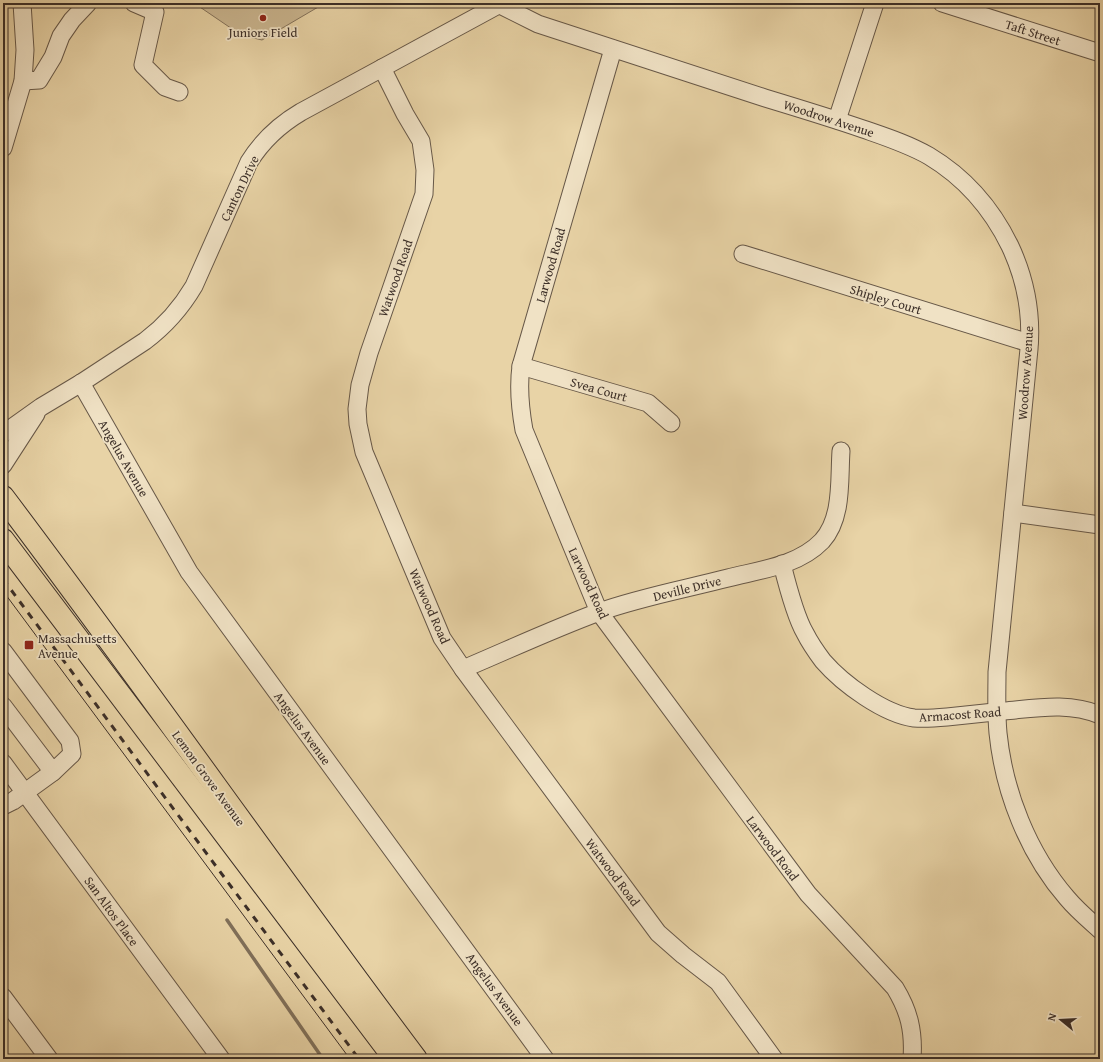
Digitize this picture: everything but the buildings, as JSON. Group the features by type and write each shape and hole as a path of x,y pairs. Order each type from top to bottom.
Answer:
{"main road":[{"name":"Lemon Grove Avenue","path":"3,497 66,581 338,957 416,1059"},
{"name":"Lemon Grove Avenue","path":"3,540 395,1059"}],"street":[{"path":"3,148 23,81 25,50 22,3"},
{"path":"23,81 39,80 53,57 61,36 72,20 88,3"},
{"path":"134,3 155,12 143,65 165,87 179,92"},
{"path":"837,120 875,3"},
{"name":"Taft Street","path":"942,3 1100,53"},
{"name":"Woodrow Avenue","path":"501,4 538,24 837,120 900,142 928,156 959,177 984,204 1005,236 1020,270 1028,307 1030,344 997,672 997,712 1000,753 1004,773 1014,804 1024,830 1042,864 1067,898 1100,930"},
{"name":"Canton Drive","path":"3,434 41,407 82,383 155,333 181,307 194,286 249,162 269,136 292,117 501,4"},
{"name":"Larwood Road","path":"613,49 521,366 519,380 520,409 524,430 599,612 808,894 895,988 904,1003 911,1026 913,1043 912,1059"},
{"name":"Watwood Road","path":"382,68 405,114 421,141 425,170 424,194 369,353 360,385 357,409 358,424 364,452 432,616 442,638 462,669 658,933 683,955 718,982 774,1059"},
{"name":"Shipley Court","path":"743,254 1030,344"},
{"name":"Svea Court","path":"521,366 648,403 671,423"},
{"name":"Angelus Avenue","path":"82,383 189,572 545,1059"},
{"name":"Canton Drive","path":"3,465 41,407"},
{"name":"Deville Drive","path":"462,669 599,612 635,601 782,564 811,550 822,540 831,527 836,514 838,505 841,451"},
{"path":"1013,513 1100,525"},
{"name":"Armacost Road","path":"782,564 787,584 804,632 823,661 838,676 870,701 898,714 916,718 1069,707 1100,714"},
{"path":"3,652 70,741 72,754 53,772 13,801 3,806"},
{"path":"3,706 53,772"},
{"name":"San Altos Place","path":"3,763 221,1059"},
{"path":"3,997 50,1059"}],"shaded area":[{"path":"194,3 325,3 262,40 241,35"}],"waterway":[{"path":"227,920 323,1059"}],"tram line":[{"path":"3,591 350,1059"}],"railway":[{"path":"3,579 359,1059"}],"place":[{"name":"Juniors Field","path":"263,18"},
{"name":"Massachusetts Avenue","path":"29,645"}]}
